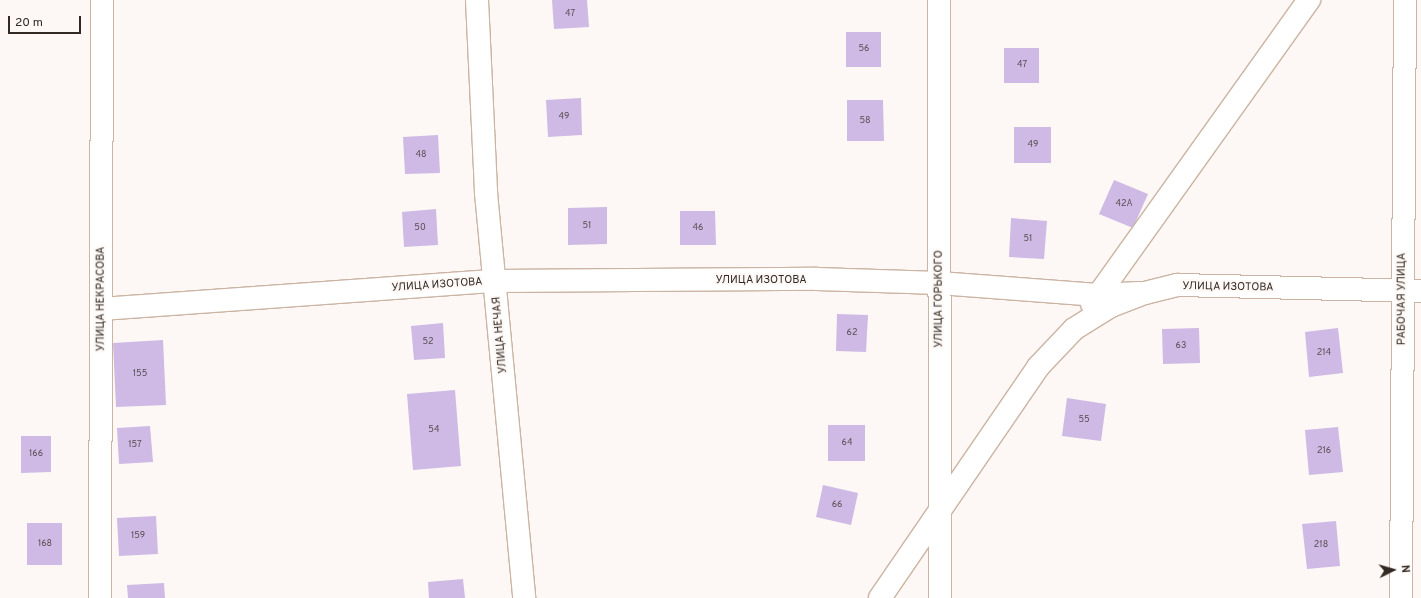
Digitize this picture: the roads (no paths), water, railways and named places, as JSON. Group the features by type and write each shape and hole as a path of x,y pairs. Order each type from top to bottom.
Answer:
{"street":[{"name":"УЛИЦА НЕКРАСОВА","path":"100,598 102,0"},
{"name":"УЛИЦА НЕЧАЯ","path":"477,0 486,193 524,598"},
{"name":"УЛИЦА ГОРЬКОГО","path":"939,0 940,598"},
{"path":"880,598 1038,367 1074,329 1309,0"},
{"name":"РАБОЧАЯ УЛИЦА","path":"1401,598 1411,291 1405,0"},
{"name":"УЛИЦА ИЗОТОВА","path":"101,309 495,281 817,279 939,283 1098,295 1144,293 1178,286 1411,291"},
{"path":"1074,329 1111,306 1144,293"}]}
